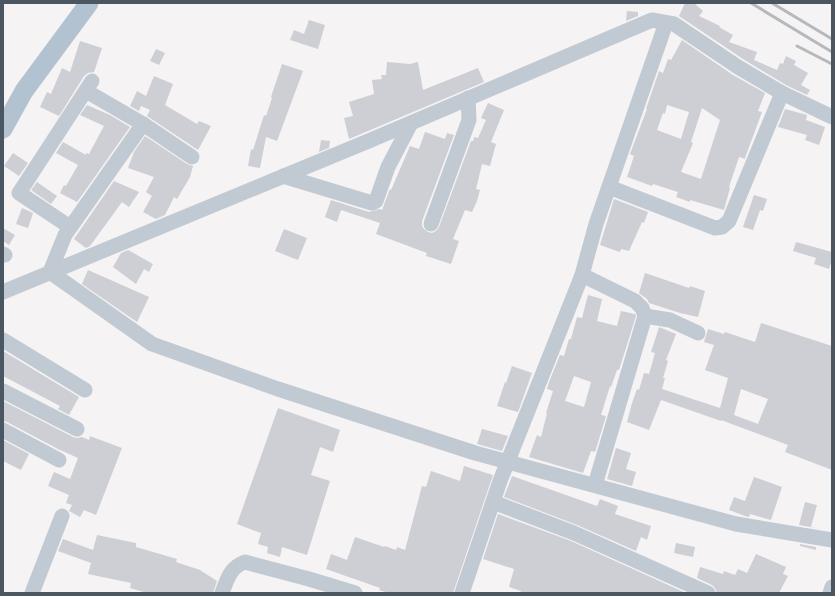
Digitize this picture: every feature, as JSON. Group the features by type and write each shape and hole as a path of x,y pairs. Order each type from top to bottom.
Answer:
{"main road":[{"path":"3,129 24,91 89,3"}],"street":[{"path":"3,292 411,123 652,20 674,24 738,67 782,93 832,117"},
{"path":"462,593 508,462 582,275 596,224 666,23"},
{"path":"70,227 19,193 89,86 192,157"},
{"path":"609,187 715,228 725,225 729,221 782,93"},
{"path":"431,224 469,120 468,98"},
{"path":"283,176 372,203 376,201 388,167 411,123"},
{"path":"50,272 64,235 143,124"},
{"path":"50,272 152,344 293,394 474,453 736,524 832,540"},
{"path":"582,275 634,301 642,308 645,316 595,485"},
{"path":"645,316 670,320 698,333"},
{"path":"3,340 85,390"},
{"path":"3,391 77,429"},
{"path":"3,430 59,460"},
{"path":"493,502 574,533 708,593"},
{"path":"32,593 62,516"},
{"path":"222,593 229,573 238,565 245,562 355,593"},
{"path":"830,593 832,587"}],"building":[{"path":"685,3 694,3 703,11 699,16 720,26 719,27 733,35 729,42 757,52 754,60 777,70 780,63 783,64 786,56 796,61 794,65 808,73 801,85 810,90 807,95 786,85 743,59 679,16"},
{"path":"627,11 638,12 638,16 626,21"},
{"path":"309,20 325,25 318,49 290,40 294,30 304,34"},
{"path":"682,40 733,75 765,93 758,111 762,112 745,159 739,157 729,187 724,210 690,200 690,202 676,197 678,192 653,184 652,186 627,177 634,156 630,154 647,109 659,71 663,73 668,59 671,60","holes":["667,105 689,112 681,139 657,130 663,113 665,114","702,108 720,120 701,179 681,172 693,143 691,142"]},
{"path":"80,41 102,48 94,72 88,73 84,76 59,116 40,107 47,92 51,94 62,68 70,72"},
{"path":"156,49 165,53 159,65 150,61"},
{"path":"387,62 410,64 418,62 423,90 478,68 484,82 349,139 344,118 353,116 349,102 374,94 372,80 382,79 381,75 386,75"},
{"path":"282,64 303,71 277,141 266,137 260,168 248,166 251,149 253,150 264,115 266,116"},
{"path":"154,76 173,84 165,105 197,124 199,121 211,126 198,150 147,116 150,110 141,106 139,111 130,106 137,91 146,96"},
{"path":"488,103 504,110 491,142 496,144 490,166 482,164 476,189 480,190 477,201 472,212 465,210 453,239 459,241 451,264 426,256 427,253 376,234 380,223 341,210 337,222 325,217 331,200 369,212 379,209 382,210 410,146 419,149 425,132 445,139 447,133 454,135 422,221 422,226 428,232 432,233 436,231 439,227 471,141 473,141 474,137 478,138 486,120 481,118"},
{"path":"87,105 110,115 130,127 77,202 60,193 64,185 66,186 78,165 56,153 63,142 86,155 86,153 89,154 104,126 80,115"},
{"path":"785,109 807,115 806,120 825,127 819,145 805,140 807,135 778,127"},
{"path":"145,136 187,164 193,166 190,177 177,199 174,197 165,215 156,219 143,212 152,196 146,192 154,177 128,168 134,152"},
{"path":"321,140 330,141 329,148 319,152"},
{"path":"13,153 28,163 19,176 4,166"},
{"path":"114,181 139,192 129,207 122,202 90,246 86,248 74,239"},
{"path":"37,182 57,196 51,204 31,190"},
{"path":"754,195 767,199 763,211 760,210 753,230 743,227"},
{"path":"614,199 648,212 644,223 642,222 629,251 621,249 620,252 600,245"},
{"path":"22,208 33,213 28,228 16,224"},
{"path":"3,228 15,235 9,245 3,241"},
{"path":"284,229 307,238 298,260 275,251"},
{"path":"796,242 832,252 832,259 829,269 814,264 816,258 793,251"},
{"path":"128,250 153,264 149,272 144,269 136,284 113,267 121,253"},
{"path":"88,270 149,297 137,322 82,284"},
{"path":"645,273 689,288 690,286 705,291 698,317 649,303 647,299 639,293"},
{"path":"588,295 602,299 597,321 617,326 621,311 635,314 636,316 619,370 617,370 611,387 610,386 601,415 606,416 595,452 591,451 583,473 529,457 537,435 541,437 546,413 553,391 547,389 549,382 560,355 564,356 569,339 571,339 577,317 582,318","holes":["574,376 591,382 584,407 565,401"]},
{"path":"761,323 832,346 832,470 785,452 788,445 661,400 649,430 627,422 632,403 637,389 639,390 644,373 649,374 655,353 651,352 659,327 676,334 666,360 668,361 663,378 665,378 662,389 720,408 728,378 705,370 714,345 704,342 708,329 724,334 725,332 755,342","holes":["741,389 768,399 758,424 734,415"]},
{"path":"3,351 79,397 69,415 58,409 60,406 3,376"},
{"path":"512,366 532,373 518,412 497,406"},
{"path":"3,401 73,437 82,437 89,440 90,436 122,448 96,515 84,510 80,517 69,511 72,505 66,503 69,495 48,486 54,472 70,479 78,458 3,421"},
{"path":"278,408 340,430 333,452 320,447 311,475 330,481 307,555 282,547 280,557 267,553 268,547 258,544 261,533 237,524"},
{"path":"482,429 508,436 502,451 477,444"},
{"path":"3,440 29,454 21,470 3,461"},
{"path":"616,448 631,453 626,469 636,472 632,486 607,479"},
{"path":"464,466 493,475 453,593 389,593 379,590 380,588 326,569 331,554 347,560 355,537 384,547 385,546 396,550 397,547 405,550 422,486 426,487 431,471 460,481"},
{"path":"512,476 597,506 600,499 618,506 615,514 651,526 647,540 641,537 636,551 577,525 504,497"},
{"path":"754,477 782,487 771,520 750,514 749,517 729,510 734,497 745,501"},
{"path":"805,502 817,505 811,527 821,529 799,525"},
{"path":"498,514 571,541 686,593 520,593 521,591 509,587 514,569 483,559"},
{"path":"97,535 136,543 136,547 177,559 176,562 200,570 217,581 213,593 147,593 130,588 131,583 88,574 91,563 58,551 63,539 93,550"},
{"path":"676,543 695,547 693,557 674,553"},
{"path":"800,544 816,547 816,550 800,546"},
{"path":"756,554 786,567 783,574 788,576 779,593 717,593 712,585 697,578 700,567 723,574 724,571 735,575 738,569 747,573"}],"railway":[{"path":"751,3 832,52"},
{"path":"772,3 832,39"},
{"path":"797,46 832,64"}]}
